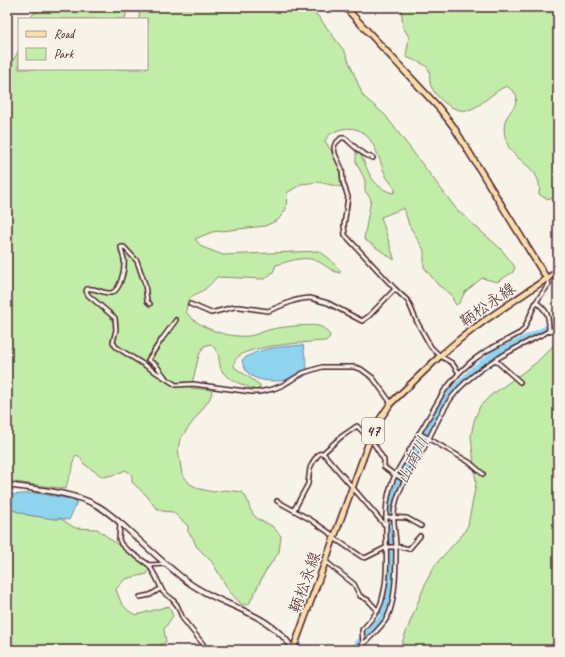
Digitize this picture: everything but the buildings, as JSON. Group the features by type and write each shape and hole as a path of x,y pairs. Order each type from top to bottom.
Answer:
{"main road":[{"path":"345,7 439,108 453,126 547,279"},
{"name":"鞆松永線","path":"293,650 370,439 378,422 391,402 460,339 558,271"}],"street":[{"path":"373,158 368,157 356,149 345,138 341,138 335,144 334,147 342,168 343,182 348,197 344,231 348,238 395,289 408,300 431,346 440,356 452,363 459,373"},
{"path":"150,304 147,301 145,284 137,261 124,247 121,247 124,260 122,276 116,291 112,293 90,288 86,291 88,295 115,318 116,330 113,342 116,347 167,380 176,384 193,384 260,392 283,386 311,369 332,366 354,367 361,369 373,378 391,402"},
{"path":"363,644 362,630 378,611 381,603 386,576 388,547 386,524 389,492 396,475 444,392 459,373 472,361 486,351 520,333 524,328 536,302 549,284 547,279"},
{"path":"190,304 212,313 240,307 268,311 293,301 310,298 328,303 363,321 395,289"},
{"path":"536,302 547,311 549,317 549,330"},
{"path":"167,380 156,365 148,360 176,320"},
{"path":"358,650 387,618 393,597 395,547 394,514 397,500 405,479 443,412 453,397 467,382 488,364 549,330 558,328"},
{"path":"495,360 520,382"},
{"path":"294,510 308,484 310,468 318,454 323,453 341,437 357,426 370,439 384,460 384,467 405,479"},
{"path":"420,434 470,462 483,474"},
{"path":"323,453 384,524 386,524"},
{"path":"7,485 77,497 96,505 120,523 166,564 196,588 248,611 264,620 289,643 293,650"},
{"path":"277,501 311,520 343,545 365,558 388,547 401,547 409,549 420,536"},
{"path":"387,518 403,517 421,526"},
{"path":"120,523 119,539 121,544 149,565 162,592 172,599 177,606 182,619 203,644 206,650"},
{"path":"325,561 354,584 360,596 368,600 378,611"},
{"path":"149,565 166,564"},
{"path":"140,597 150,595 160,589"}],"green space":[{"path":"44,7 127,8 125,18 30,18 33,14"},
{"path":"140,7 306,7 318,16 345,52 363,96 385,115 457,210 501,249 515,267 513,272 497,282 482,278 465,292 460,302 456,305 452,295 438,285 424,267 424,250 409,225 404,208 381,217 394,260 364,239 371,199 365,191 365,180 356,162 356,152 358,151 360,153 370,175 377,185 392,193 395,192 395,189 386,176 376,151 367,136 361,131 352,129 342,129 334,132 328,136 325,141 337,162 340,173 341,187 318,182 301,184 287,193 286,209 278,220 265,226 212,232 195,239 202,247 223,255 319,251 330,259 340,271 340,273 335,272 315,260 293,260 276,265 273,272 265,279 217,277 205,289 191,297 188,302 186,312 192,318 206,328 224,334 249,336 276,328 315,325 325,329 330,335 328,340 325,341 267,347 239,356 235,361 234,367 260,385 260,388 256,390 236,382 223,373 218,354 211,344 204,346 199,355 191,388 211,390 212,393 209,400 180,439 178,449 182,474 190,484 200,489 213,492 225,490 242,492 255,516 259,520 272,526 281,536 279,552 265,572 249,604 246,605 241,604 229,591 212,562 196,546 193,538 188,532 188,526 173,512 162,511 155,507 147,496 132,482 132,475 126,470 103,477 84,464 80,457 76,455 66,489 7,481 7,62 11,62 18,51 18,70 148,70 148,18 139,18"},
{"path":"401,7 558,7 558,199 545,198 539,194 537,177 533,171 510,150 506,140 504,124 515,104 517,98 516,94 507,86 497,91 473,109 468,110 456,109 445,103 432,88 428,68 421,63 406,57 409,37 403,27"},
{"path":"558,341 558,650 399,650 426,582 435,565 463,534 468,525 476,484 471,436 474,421 480,406 490,396 536,363"},
{"path":"7,509 28,515 61,519 75,528 97,529 146,566 149,569 147,574 125,579 116,589 123,605 128,611 136,615 169,606 173,616 164,629 166,642 154,646 137,646 123,650 7,650"}],"water":[{"path":"303,345 308,373 301,378 266,381 253,377 244,368 242,360 256,352 271,348"},
{"path":"36,493 77,500 69,520 28,515 7,508 7,495"}],"waterway":[{"name":"山南川","path":"352,650 381,618 386,606 391,570 391,508 394,496 407,465 447,396 474,369 495,353 558,323"}]}
